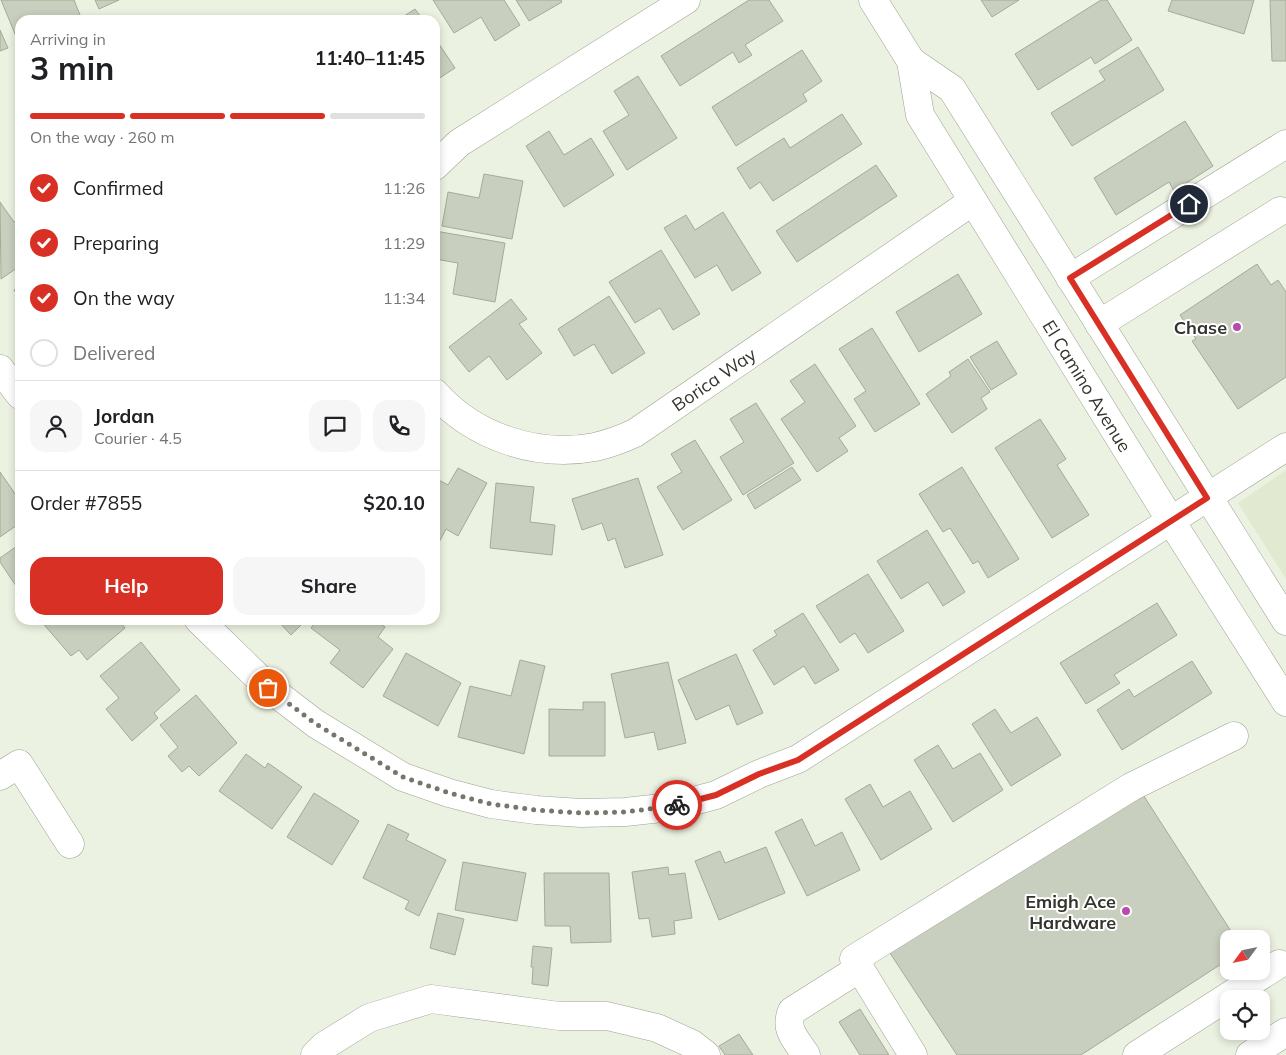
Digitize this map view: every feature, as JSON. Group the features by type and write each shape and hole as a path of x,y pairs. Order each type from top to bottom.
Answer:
{"street":[{"path":"440,161 459,143 686,0"},
{"name":"El Camino Avenue","path":"872,0 911,61 952,89 1207,498 1286,621"},
{"name":"El Camino Avenue","path":"911,61 920,115 1171,521 1286,702"},
{"path":"1070,278 1286,144"},
{"name":"Borica Way","path":"440,398 457,414 474,426 513,443 533,447 568,449 595,447 615,441 635,433 973,201"},
{"path":"1099,324 1284,213"},
{"path":"0,369 15,388"},
{"path":"204,625 268,688 316,724 403,777 449,793 491,804 536,810 581,813 626,812 671,807 716,795 759,774 798,760 1286,447"},
{"path":"913,1055 854,959 1131,786 1234,736"},
{"path":"0,776 19,764 70,844"},
{"path":"1137,1055 1279,965"},
{"path":"806,1055 789,1028 788,1020 792,1010 860,968"},
{"path":"315,1055 324,1046 369,1018 431,998 559,1016 607,1016 656,1028 692,1044 706,1055"},
{"path":"1250,1055 1286,1032"}],"shaded area":[{"path":"1286,470 1286,579 1238,503"}],"building":[{"path":"1,0 74,0 80,15 15,15 15,34"},
{"path":"95,0 119,0 99,9"},
{"path":"433,0 504,0 520,25 495,41 481,17 454,33"},
{"path":"516,0 561,0 562,2 529,21"},
{"path":"749,0 769,0 783,21 745,45 752,55 739,63 733,52 680,86 661,56"},
{"path":"981,0 1019,0 992,17"},
{"path":"1101,0 1107,0 1132,40 1095,64 1091,57 1038,90 1015,54"},
{"path":"1172,0 1254,0 1244,34 1168,11"},
{"path":"1270,0 1286,0 1286,61 1272,61"},
{"path":"415,9 419,15 406,15"},
{"path":"0,30 8,48 0,51"},
{"path":"440,46 455,68 440,78"},
{"path":"1138,47 1164,90 1072,146 1051,113 1105,80 1099,71"},
{"path":"802,50 822,81 803,94 807,101 736,146 712,107"},
{"path":"638,76 677,138 627,170 603,131 629,115 614,91"},
{"path":"842,114 862,144 773,201 760,182 750,189 737,168 784,138 790,148"},
{"path":"1185,121 1213,166 1174,191 1169,182 1116,215 1094,178"},
{"path":"549,131 564,155 591,138 614,175 564,207 526,146"},
{"path":"876,165 897,196 797,262 776,231"},
{"path":"484,174 523,181 512,239 442,226 448,192 479,198"},
{"path":"0,202 15,221 15,269 1,279"},
{"path":"723,212 761,273 732,291 717,265 695,278 664,228 686,215 695,230"},
{"path":"440,232 505,243 495,302 453,294 458,263 440,260"},
{"path":"661,250 700,314 673,330 660,308 635,323 609,282"},
{"name":"Chase","path":"1257,264 1271,285 1278,280 1286,292 1286,377 1238,409 1192,341 1196,339 1180,315"},
{"path":"958,274 982,314 919,352 896,312"},
{"path":"609,296 645,353 612,374 594,344 574,356 558,329"},
{"path":"511,299 527,319 519,324 542,353 507,380 489,356 469,372 449,347"},
{"path":"872,328 920,404 875,432 854,399 866,391 839,349"},
{"path":"997,341 1017,374 991,390 970,357"},
{"path":"968,359 990,392 981,398 987,409 952,433 926,394 951,376 949,372"},
{"path":"815,364 856,426 839,438 848,451 817,472 781,419 805,402 790,381"},
{"path":"756,403 794,463 743,495 720,457 744,442 730,419"},
{"path":"1040,419 1066,459 1057,465 1089,515 1052,538 995,448"},
{"path":"695,440 732,500 683,530 657,487 682,472 671,454"},
{"path":"792,467 801,480 755,509 747,495"},
{"path":"962,467 1019,559 988,578 978,561 973,564 950,528 943,532 919,494"},
{"path":"458,468 487,483 458,536 446,529 440,540 440,481 448,485"},
{"path":"0,472 15,494 15,526 0,537"},
{"path":"638,478 663,555 625,568 615,538 608,541 602,523 582,530 572,499"},
{"path":"496,483 534,487 530,522 555,525 552,555 490,548"},
{"path":"927,530 965,592 943,606 928,582 901,599 877,561"},
{"path":"15,548 15,584 0,562 0,558"},
{"path":"868,574 904,631 868,653 855,633 840,643 816,606"},
{"path":"1157,603 1177,635 1114,675 1120,683 1086,704 1060,663"},
{"path":"803,613 839,670 815,684 804,666 774,685 753,650 777,635 774,631"},
{"path":"44,625 123,625 125,628 87,660 79,650 71,656"},
{"path":"282,625 301,625 291,635"},
{"path":"313,625 382,625 385,627 378,637 393,649 363,688 330,663 340,650 311,628"},
{"path":"141,642 180,690 154,713 158,718 132,741 106,709 119,698 100,676"},
{"path":"406,653 461,683 438,726 383,696"},
{"path":"736,654 763,713 737,725 729,705 696,720 678,680"},
{"path":"520,660 545,666 524,754 458,737 470,686 511,696"},
{"path":"1192,661 1212,693 1122,750 1097,710 1129,689 1134,697"},
{"path":"668,662 686,743 658,750 654,732 625,738 611,674"},
{"path":"196,695 237,743 199,776 189,766 182,772 168,756 178,747 160,725"},
{"path":"583,702 605,702 605,756 549,756 549,709 583,710"},
{"path":"995,709 1011,733 1037,717 1061,755 1011,786 972,724"},
{"path":"938,745 953,769 980,753 1003,790 953,822 914,760"},
{"path":"246,754 265,768 268,763 302,787 272,829 219,791"},
{"path":"870,784 883,807 910,791 932,829 881,860 845,799"},
{"path":"1138,787 1230,930 1220,930 1220,965 1081,1055 957,1055 888,950"},
{"path":"314,793 359,821 332,865 287,837"},
{"path":"802,819 815,846 842,832 860,870 807,896 775,832"},
{"path":"388,824 409,834 406,840 446,860 419,916 405,909 409,901 363,878"},
{"path":"766,847 785,893 719,920 695,861 720,851 725,863"},
{"path":"463,862 526,873 517,921 455,910"},
{"path":"668,867 669,875 685,873 692,918 674,921 675,934 652,937 649,918 639,919 632,872"},
{"path":"544,873 609,873 611,942 571,943 570,926 545,926"},
{"path":"438,913 464,919 455,955 430,948"},
{"path":"533,946 552,948 548,986 532,984"},
{"path":"860,1009 889,1055 860,1055 839,1022"},
{"path":"739,1034 753,1055 725,1055 719,1046"}],"way so far":[{"path":"268,688 316,724 403,777 449,793 491,804 581,813 626,812 677,805"}],"place":[{"name":"Chase","path":"1237,327"},
{"name":"Emigh Ace Hardware","path":"1126,911"}],"route":[{"path":"677,805 716,795 759,774 798,760 1207,498 1070,278 1189,204"}]}
